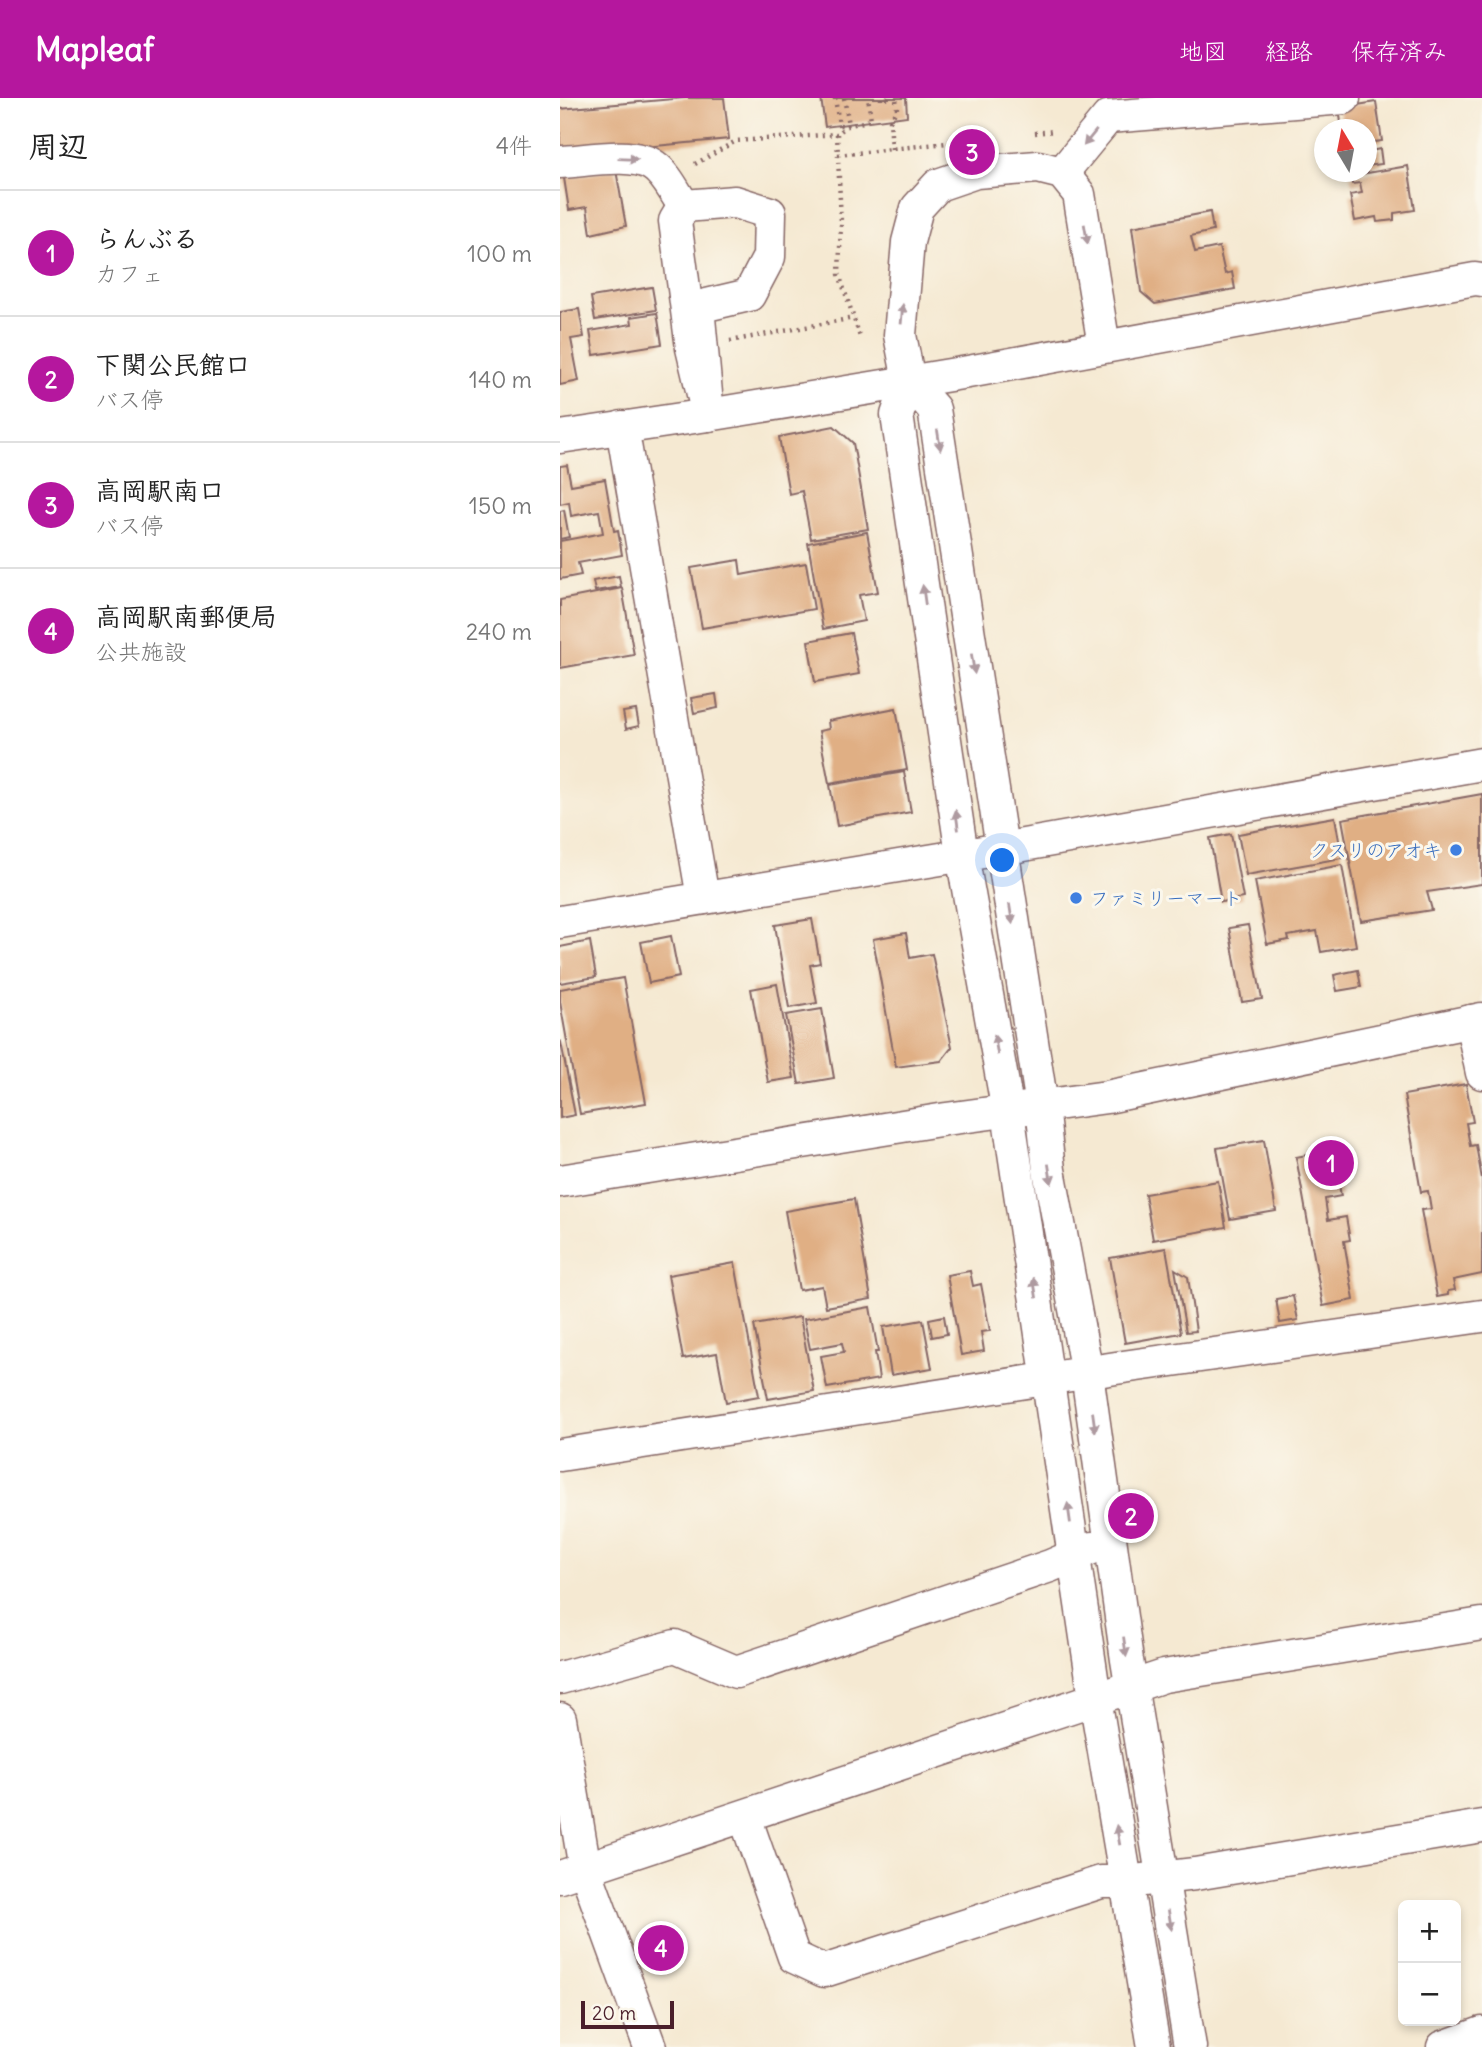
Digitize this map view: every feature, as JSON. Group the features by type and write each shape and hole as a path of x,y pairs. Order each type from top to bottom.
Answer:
{"street":[{"path":"1062,173 1108,117 1344,98"},
{"path":"560,162 634,158 653,165 684,206"},
{"path":"1104,346 1079,194 1062,173 1038,167 975,172 937,185 917,208 908,242 900,335 909,381 897,415 962,855 1007,1112 1095,1698 1154,2047"},
{"path":"684,206 735,202 770,213 769,257 749,295 698,307 708,415"},
{"path":"684,206 675,221 692,348 708,415"},
{"path":"560,437 909,381 1475,279 1482,281"},
{"path":"909,381 934,409 1042,1106 1049,1170 1087,1373 1131,1686 1190,2047"},
{"path":"622,428 703,898"},
{"path":"560,922 1001,849 1482,764"},
{"path":"560,1181 946,1119 1107,1097 1477,1020 1482,1073"},
{"path":"560,1455 1049,1378 1482,1316"},
{"path":"560,1678 675,1646 736,1672 1075,1556 1109,1540"},
{"path":"572,1873 1164,1676 1482,1624"},
{"path":"560,1719 572,1873 650,2047"},
{"path":"745,1817 794,1957 824,1971 1101,1882 1163,1878 1482,1826"},
{"path":"1443,2047 1482,2033"}],"path":[{"path":"835,98 839,125 847,126 871,121 868,98"},
{"path":"693,165 736,141 837,134 849,124 844,98"},
{"path":"881,98 890,98"},
{"path":"892,149 891,121 897,109 896,98"},
{"path":"837,134 841,222 839,274 860,337"},
{"path":"725,342 854,318"}],"building":[{"path":"685,98 724,98 729,139 560,155 560,109"},
{"path":"821,98 906,98 907,116 825,127"},
{"path":"1376,102 1382,141 1377,142 1377,119 1340,119 1339,108"},
{"path":"1380,149 1382,164 1377,165 1377,150"},
{"path":"1408,166 1415,210 1394,213 1394,220 1377,222 1376,217 1355,221 1350,195 1362,193 1360,183 1352,182 1377,182 1377,171"},
{"path":"616,170 626,226 591,234 587,207 569,210 564,178"},
{"path":"1210,212 1213,231 1191,236 1195,252 1219,247 1225,274 1232,272 1235,289 1155,304 1141,292 1132,227"},
{"path":"652,287 656,310 595,320 591,297"},
{"path":"579,309 584,337 571,339 579,381 560,385 560,312"},
{"path":"657,313 662,344 594,355 590,331 632,324 631,317"},
{"path":"834,426 853,443 868,529 811,539 802,491 789,494 779,437"},
{"path":"567,465 571,485 605,479 614,531 618,530 622,555 578,563 581,575 560,579 560,541 603,533 599,511 571,516 569,502 560,504 560,466"},
{"path":"564,510 569,537 560,539 560,511"},
{"path":"867,532 878,592 859,595 864,621 823,629 808,543"},
{"path":"739,560 741,575 806,563 814,609 702,628 691,568"},
{"path":"619,576 621,587 595,591 593,581"},
{"path":"622,588 634,655 560,668 560,600"},
{"path":"851,633 859,674 815,682 808,641"},
{"path":"716,694 718,708 694,713 691,698"},
{"path":"896,708 907,770 829,783 819,731 829,729 828,721"},
{"path":"636,710 639,726 626,729 623,712"},
{"path":"904,772 911,812 837,826 830,785"},
{"path":"1482,794 1482,884 1427,892 1432,910 1361,921 1342,819"},
{"path":"1335,817 1342,858 1246,875 1238,834"},
{"path":"1231,834 1243,898 1221,902 1210,838"},
{"path":"1342,865 1356,946 1321,952 1317,931 1288,936 1289,940 1267,944 1255,881"},
{"path":"812,919 820,963 810,965 817,1003 789,1008 775,925"},
{"path":"1248,925 1262,999 1242,1002 1229,928"},
{"path":"906,933 910,958 932,954 952,1047 941,1061 896,1067 873,939"},
{"path":"671,936 679,977 649,983 641,942"},
{"path":"590,941 596,977 560,983 560,947"},
{"path":"1358,970 1361,987 1337,991 1334,975"},
{"path":"623,978 646,1103 580,1114 560,989"},
{"path":"777,984 794,1078 768,1082 751,989"},
{"path":"822,1009 834,1078 799,1084 786,1015"},
{"path":"560,1043 575,1115 560,1118"},
{"path":"1466,1084 1473,1122 1466,1123 1470,1146 1476,1145 1482,1179 1482,1274 1453,1280 1455,1290 1448,1291 1448,1295 1437,1297 1421,1210 1431,1209 1428,1191 1421,1192 1404,1095"},
{"path":"1264,1140 1276,1211 1230,1219 1217,1148"},
{"path":"1333,1150 1341,1196 1325,1199 1328,1220 1346,1217 1350,1240 1344,1241 1354,1300 1323,1306 1296,1157"},
{"path":"1218,1181 1226,1227 1153,1240 1145,1194"},
{"path":"854,1199 871,1299 826,1307 822,1286 799,1290 785,1211"},
{"path":"1166,1248 1181,1333 1125,1343 1110,1258"},
{"path":"735,1263 759,1396 726,1402 717,1353 683,1359 668,1275"},
{"path":"1175,1269 1188,1277 1196,1331 1186,1332"},
{"path":"970,1271 973,1286 981,1284 990,1331 981,1332 984,1351 961,1355 947,1275"},
{"path":"1293,1296 1298,1320 1280,1323 1276,1299"},
{"path":"870,1307 878,1352 875,1352 879,1379 827,1388 821,1356 844,1352 842,1343 810,1349 804,1319"},
{"path":"944,1316 947,1334 932,1337 929,1319"},
{"path":"800,1317 814,1391 768,1399 754,1325"},
{"path":"923,1320 932,1368 891,1375 883,1327"}],"place":[{"name":"高岡駅南口","path":"972,152"},
{"name":"クスリのアオキ","path":"1456,850"},
{"name":"ファミリーマート","path":"1076,898"},
{"name":"らんぶる","path":"1331,1163"},
{"name":"下関公民館口","path":"1131,1516"},
{"name":"高岡駅南郵便局","path":"661,1948"}]}
